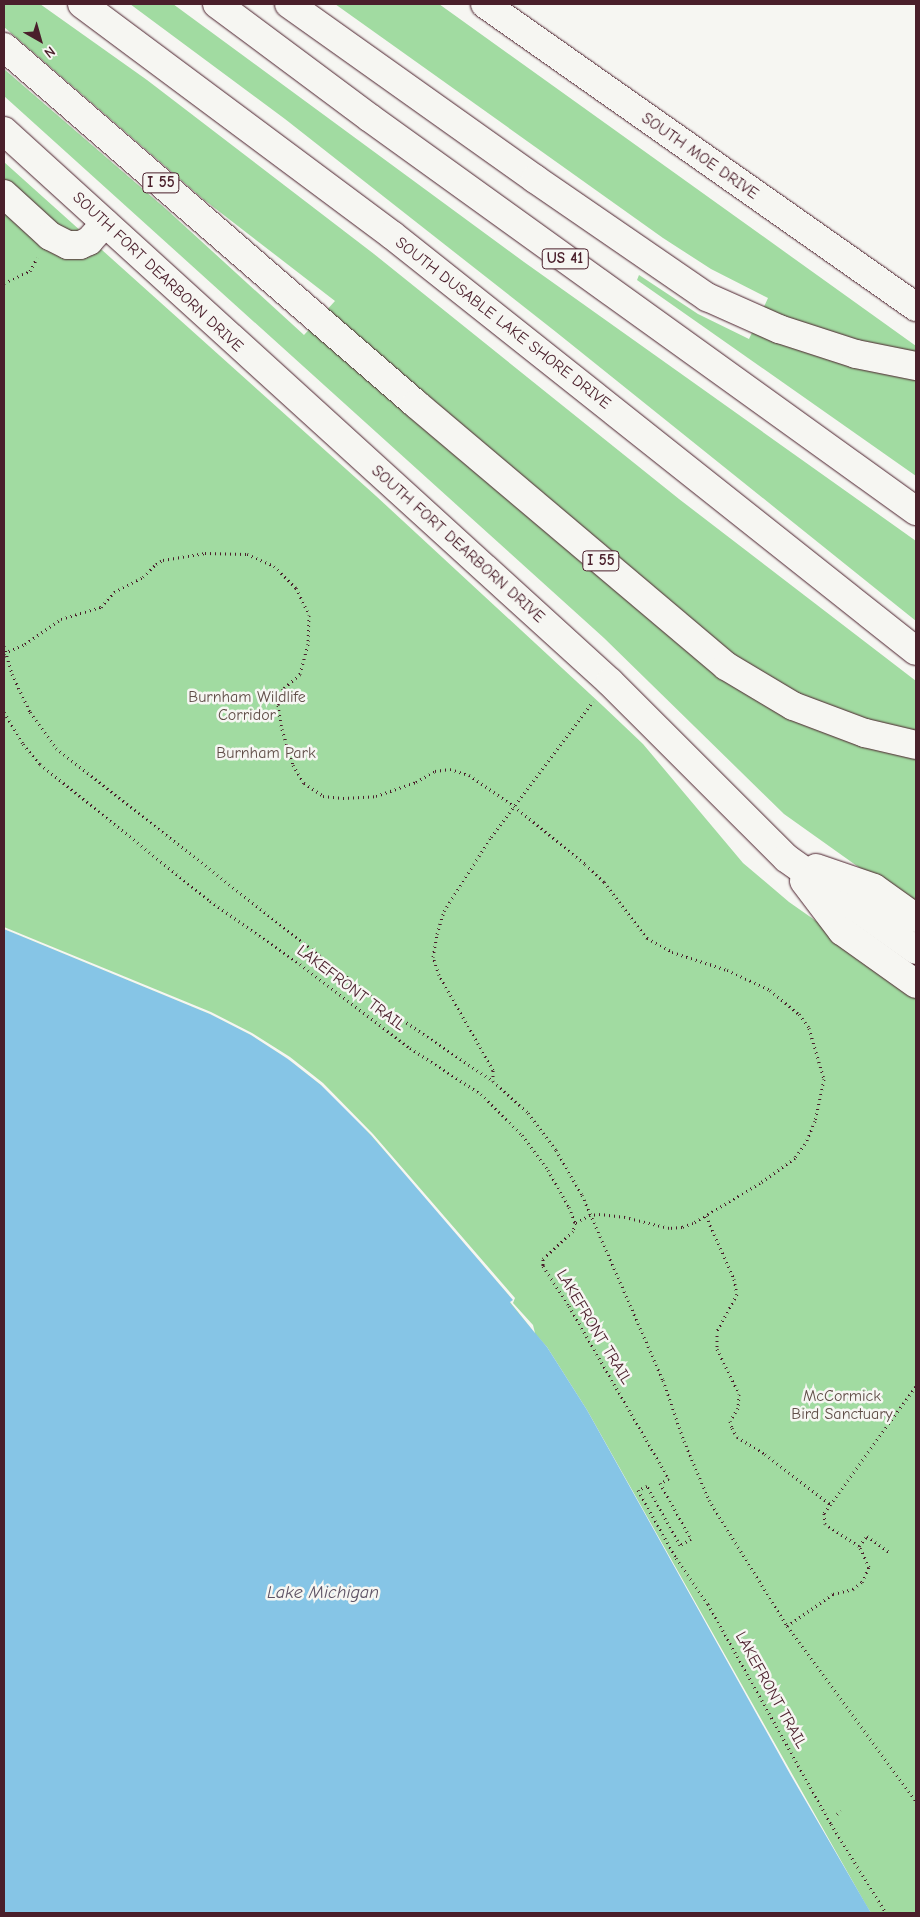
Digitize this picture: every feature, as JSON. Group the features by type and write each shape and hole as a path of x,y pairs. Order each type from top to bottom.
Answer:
{"main road":[{"name":"SOUTH DUSABLE LAKE SHORE DRIVE","path":"82,4 392,235 916,651"},
{"name":"US 41","path":"217,4 378,123 916,510"},
{"path":"289,4 543,184 707,297 758,321 856,354 916,366"},
{"name":"SOUTH MOE DRIVE","path":"485,4 916,308"},
{"name":"I 55","path":"4,47 318,320 726,666 793,706 865,733 916,745"},
{"name":"SOUTH FORT DEARBORN DRIVE","path":"4,131 610,682 786,858 916,950"},
{"path":"4,194 50,236 68,244 80,245 89,241 105,224"},
{"path":"786,858 874,888 916,918"},
{"path":"786,858 842,931 916,984"}],"path":[{"path":"4,283 30,271 50,236"},
{"path":"5,653 26,644 61,619 101,607 114,592 143,576 163,560 205,553 247,554 274,566 296,588 309,615 308,644 300,674 283,689 278,705 282,729 293,766 304,782 323,796 343,798 376,796 416,782 435,771 450,769 469,775 556,838 604,882 646,938 672,952 727,970 770,990 799,1014 810,1028 824,1079 815,1121 805,1144 795,1158 778,1171 693,1223 669,1228 625,1217 590,1215 575,1224"},
{"name":"LAKEFRONT TRAIL","path":"4,646 12,674 30,712 56,748 394,1014 493,1081 528,1113 556,1150 582,1194 663,1380 684,1441 710,1500 787,1626 916,1801"},
{"path":"493,1081 493,1070 438,975 433,957 436,934 444,911 514,806 582,713 610,682"},
{"name":"LAKEFRONT TRAIL","path":"4,712 24,744 40,764 210,901 300,964 410,1048 491,1104 522,1135 548,1170 569,1207 575,1224 573,1231 543,1259 543,1266 569,1306 669,1479 660,1483 691,1539 680,1545 647,1486 638,1490 676,1558 708,1604 831,1824 886,1913"},
{"path":"706,1216 734,1280 737,1294 717,1331 717,1349 739,1394 738,1408 730,1421 732,1428 737,1437 764,1454 830,1504"},
{"path":"787,1626 833,1594 853,1589 862,1582 869,1567 859,1546 825,1524 824,1514 916,1386"},
{"path":"859,1546 867,1536 890,1553"},
{"path":"837,1814 841,1811"}],"green space":[{"path":"4,4 40,4 147,80 374,254 679,499 916,681 916,908 784,814 604,638 4,96 4,69 166,209 304,335 335,301 203,199 4,27"},
{"path":"130,4 173,4 524,262 916,541 916,621 556,332 285,119"},
{"path":"335,4 439,4 916,346 916,476 637,280 639,275 698,314 749,339 768,298 711,269 663,238"},
{"name":"Burnham Park","path":"4,162 376,496 603,706 643,744 743,863 789,902 916,991 916,1913 871,1913 587,1410 547,1347 288,1059 4,929"}],"water":[{"name":"Lake Michigan","path":"4,929 210,1014 251,1035 288,1059 321,1085 350,1112 412,1182 513,1300 510,1303 547,1347 587,1410 790,1774 871,1913 4,1913"}],"pier":[{"path":"4,927 211,1012 252,1033 290,1057 323,1083 373,1134 515,1298 513,1303 533,1325 535,1333 510,1302 513,1300 371,1135 321,1085 288,1059 251,1035 210,1014 4,929"}],"park label":[{"name":"Burnham Wildlife Corridor","path":"247,706"},
{"name":"McCormick Bird Sanctuary","path":"842,1405"}]}
